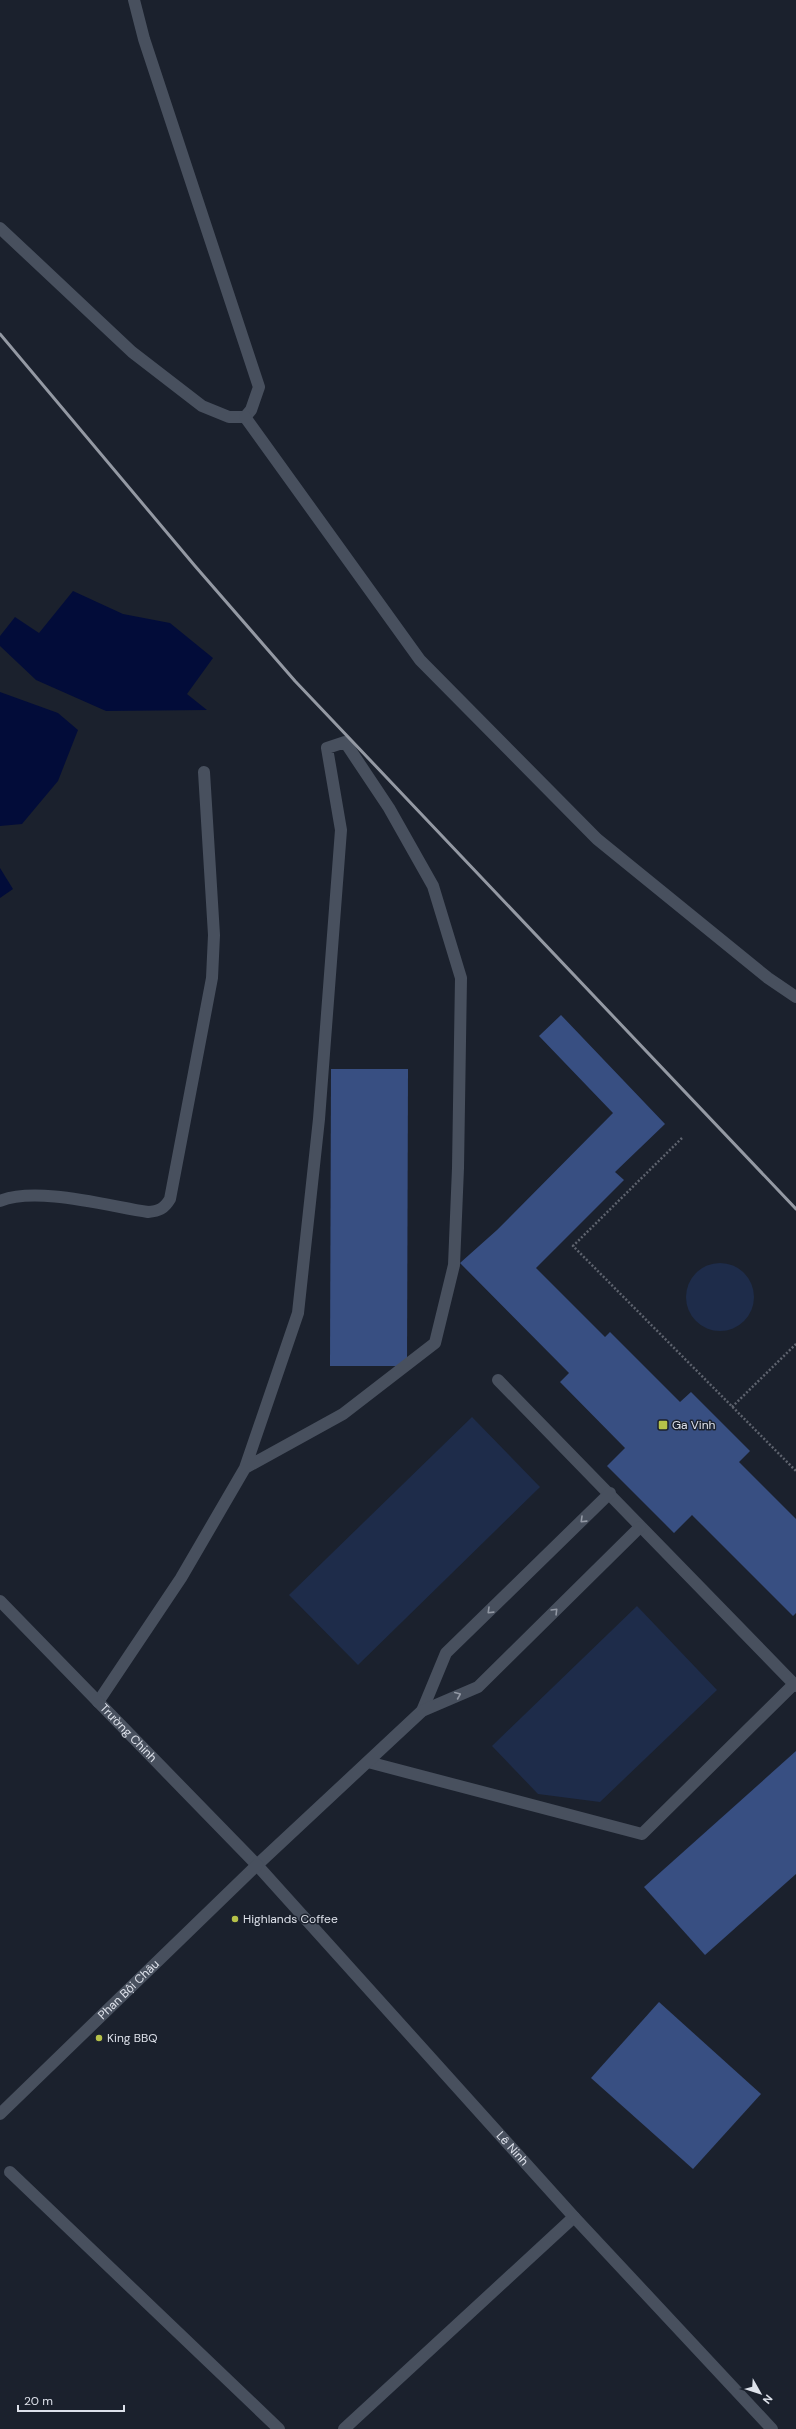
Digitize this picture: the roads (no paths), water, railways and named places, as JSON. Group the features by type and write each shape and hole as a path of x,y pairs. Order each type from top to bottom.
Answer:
{"street":[{"path":"0,228 132,352 202,406 229,417 245,417 251,410 259,387 144,39 134,0"},
{"path":"245,417 420,660 597,839 768,978 796,997"},
{"path":"98,1702 181,1578 245,1468 298,1313 320,1119 341,830 327,748 345,742 389,808 433,886 461,978 458,1168 454,1265 435,1343 343,1414 245,1468"},
{"path":"0,1201 10,1197 35,1194 148,1212 158,1211 166,1206 170,1199 212,978 214,935 204,772"},
{"path":"368,1762 642,1834 795,1685 640,1527 610,1493 498,1380"},
{"path":"422,1711 446,1654 610,1493"},
{"path":"422,1711 478,1687 640,1527"},
{"name":"Trường Chinh","path":"0,1601 257,1865"},
{"name":"Phan Bội Châu","path":"0,2114 257,1865 422,1711"},
{"name":"Lê Ninh","path":"257,1865 574,2217 772,2429"},
{"path":"10,2172 280,2429"},
{"path":"344,2429 574,2217"}],"railway":[{"path":"0,334 195,566 295,681 796,1209"}],"place":[{"name":"Ga Vinh","path":"663,1425"},
{"name":"Highlands Coffee","path":"235,1919"},
{"name":"King BBQ","path":"99,2038"}]}
